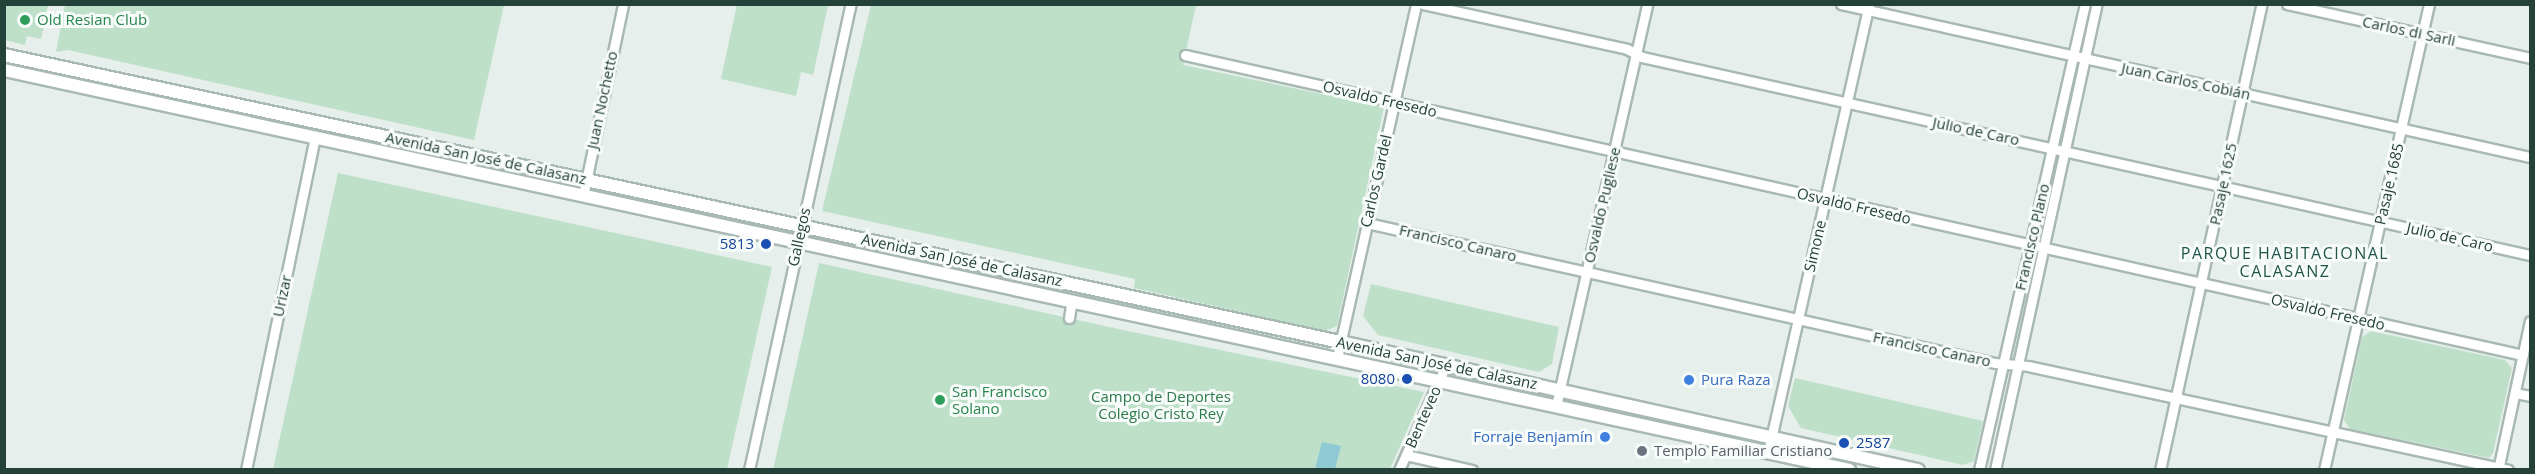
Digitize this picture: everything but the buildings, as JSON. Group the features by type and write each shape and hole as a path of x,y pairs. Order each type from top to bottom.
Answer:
{"main road":[{"name":"Avenida San José de Calasanz","path":"4,55 1341,342 1918,470"},
{"name":"Avenida San José de Calasanz","path":"4,70 798,243 1337,357 1768,452 1810,465 1849,470"},
{"name":"Urizar","path":"315,138 319,122"}],"street":[{"name":"Juan Nochetto","path":"583,196 623,4"},
{"name":"Gallegos","path":"749,470 851,4"},
{"name":"Carlos Gardel","path":"1337,357 1416,4"},
{"name":"Julio de Caro","path":"1423,4 1627,48 1636,54 2530,255"},
{"name":"Osvaldo Pugliese","path":"1556,406 1647,4"},
{"name":"Juan Carlos Cobián","path":"1841,4 1869,8 2085,59 2530,157"},
{"name":"Francisco Plano","path":"1979,470 2085,4"},
{"name":"Francisco Plano","path":"1995,470 2097,4"},
{"name":"Pasaje 1625","path":"2160,470 2262,4"},
{"name":"Carlos di Sarli","path":"2287,4 2530,58"},
{"name":"Pasaje 1685","path":"2324,470 2429,4"},
{"name":"Simone","path":"1768,452 1869,8"},
{"name":"Osvaldo Fresedo","path":"1185,55 2523,355"},
{"name":"Urizar","path":"246,470 315,138"},
{"name":"Francisco Canaro","path":"1367,223 2003,364 2018,365 2176,398 2502,469"},
{"path":"1069,318 1072,300"},
{"path":"2502,469 2530,321"},
{"name":"Benteveo","path":"1399,470 1446,365"},
{"path":"2515,393 2530,396"},
{"path":"1810,465 1814,447"},
{"path":"1406,455 1472,470"}],"green space":[{"name":"Old Resian Club","path":"5,4 48,5 41,39 27,36 25,45 5,40"},
{"path":"65,4 504,5 474,140 68,50 56,52"},
{"path":"737,4 828,5 813,75 801,72 796,96 721,79"},
{"path":"871,5 1196,5 1183,65 1384,107 1337,326 1325,331 1134,288 1135,279 822,211"},
{"path":"338,173 772,267 727,469 273,469"},
{"name":"Campo de Deportes Colegio Cristo Rey","path":"819,263 1123,330 1424,392 1390,469 773,470"},
{"path":"1371,284 1559,327 1552,364 1539,372 1378,335 1363,316"},
{"path":"2371,331 2505,360 2512,368 2493,453 2489,458 2350,429 2344,420 2362,337"},
{"path":"1795,378 1983,421 1974,461 1963,465 1801,428 1788,406"}],"water":[{"path":"1322,442 1341,446 1335,469 1315,469"}],"place":[{"name":"Old Resian Club","path":"25,20"},
{"name":"5813","path":"766,244"},
{"name":"8080","path":"1407,379"},
{"name":"Pura Raza","path":"1689,380"},
{"name":"San Francisco Solano","path":"940,400"},
{"name":"Forraje Benjamín","path":"1605,437"},
{"name":"2587","path":"1844,443"},
{"name":"Templo Familiar Cristiano","path":"1642,451"}],"district":[{"name":"PARQUE HABITACIONAL CALASANZ","path":"2285,262"}]}
